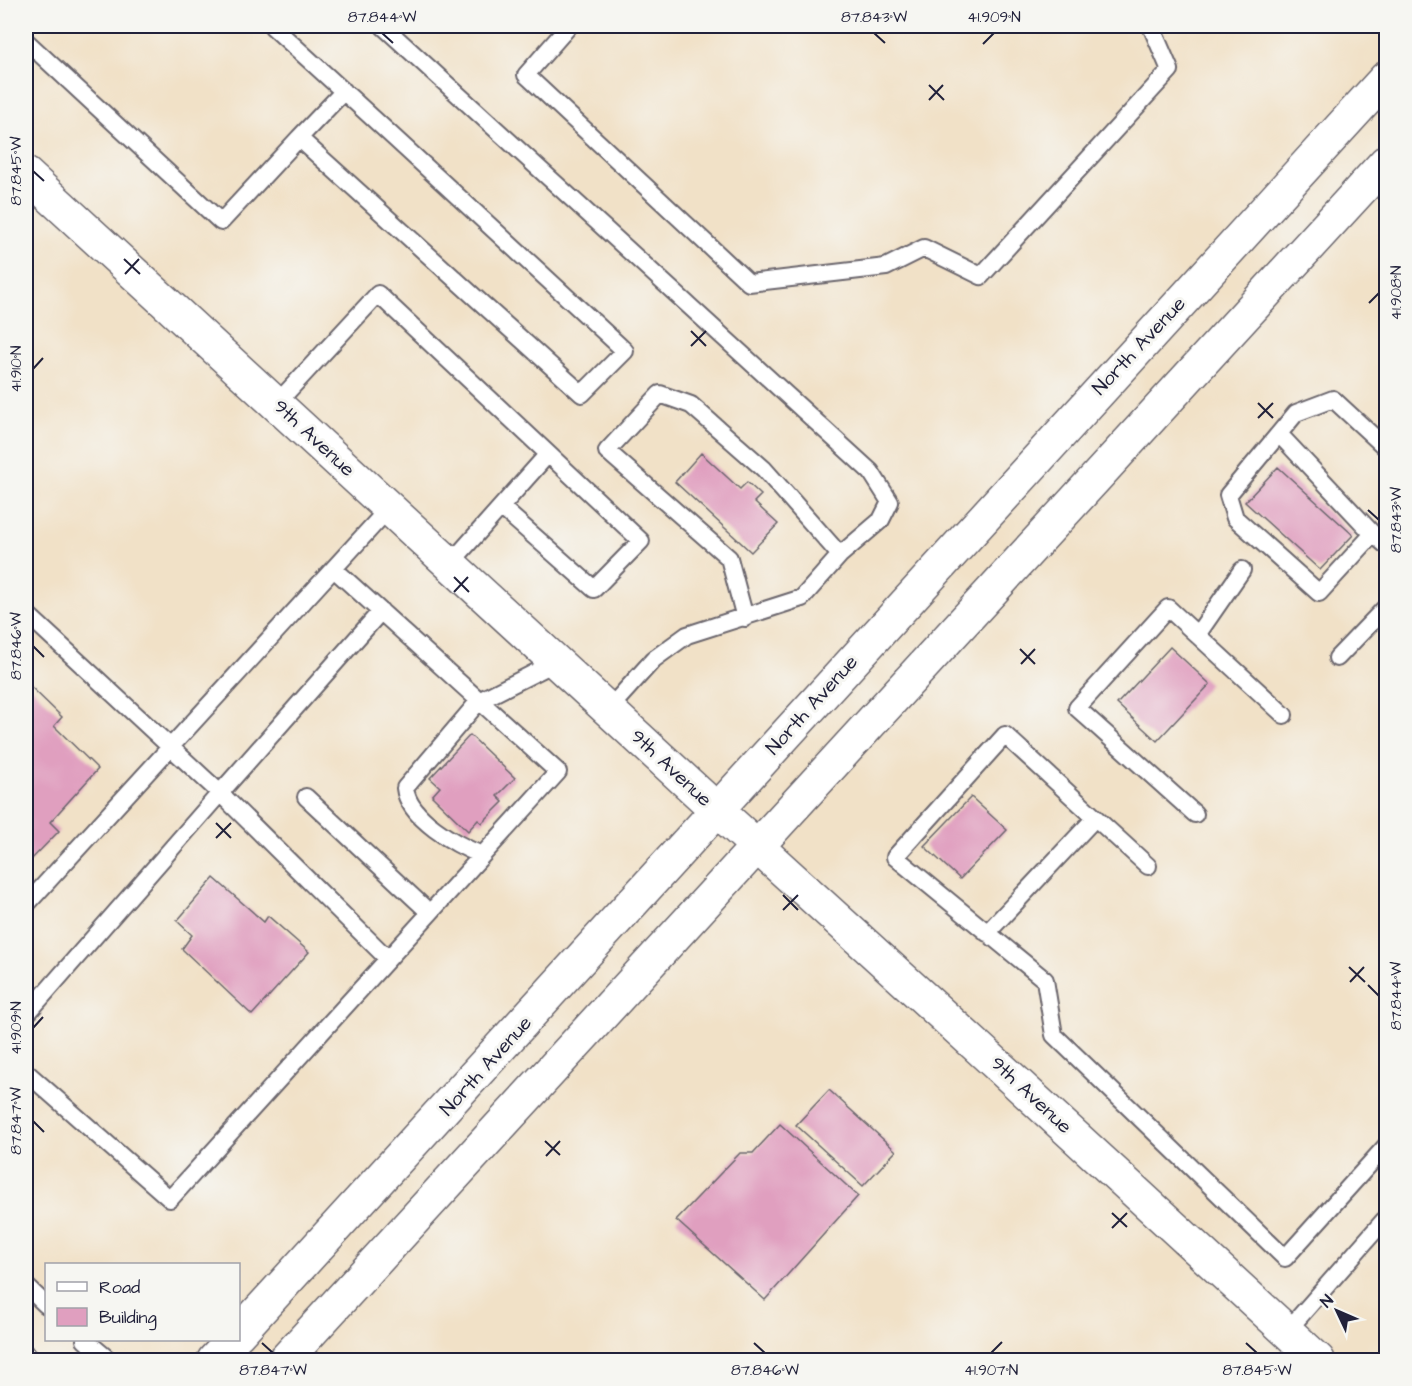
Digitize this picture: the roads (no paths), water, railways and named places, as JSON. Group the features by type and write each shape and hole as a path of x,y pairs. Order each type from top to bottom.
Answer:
{"main road":[{"name":"North Avenue","path":"240,1332 1386,78"},
{"path":"285,1360 1386,162"},
{"name":"9th Avenue","path":"26,174 1318,1360"},
{"path":"214,1360 233,1341"}],"lane":[{"path":"272,26 625,351 582,394 299,138"},
{"path":"383,26 871,472 890,502 881,519 840,555 802,598 687,635 654,659 608,710"},
{"path":"569,26 526,75 749,283 886,267 924,248 981,276 1170,70 1151,26"},
{"path":"26,41 221,222 344,91"},
{"path":"276,404 378,294 641,541 594,589 501,507"},
{"path":"745,618 729,558 607,451 660,394 691,405 764,469 840,555"},
{"path":"1279,434 1380,539 1319,593 1235,518 1228,495 1296,413 1333,399 1386,448"},
{"path":"450,564 548,454"},
{"path":"26,905 389,508"},
{"path":"26,1072 171,1199 558,772 334,569"},
{"path":"1197,635 1242,570"},
{"path":"1337,658 1386,607"},
{"path":"1195,814 1077,708 1168,608 1284,716"},
{"path":"26,1016 381,611"},
{"path":"26,613 220,793 388,959"},
{"path":"482,855 446,838 406,799 405,788 479,701 556,662"},
{"path":"1148,866 1005,735 895,857 1045,980 1054,1035 1285,1258 1386,1146"},
{"path":"306,797 430,913"},
{"path":"987,933 1095,818"},
{"path":"1287,1331 1386,1218"},
{"path":"26,1286 45,1304"},
{"path":"86,1341 109,1360"},
{"path":"26,1354 32,1360"}]}
